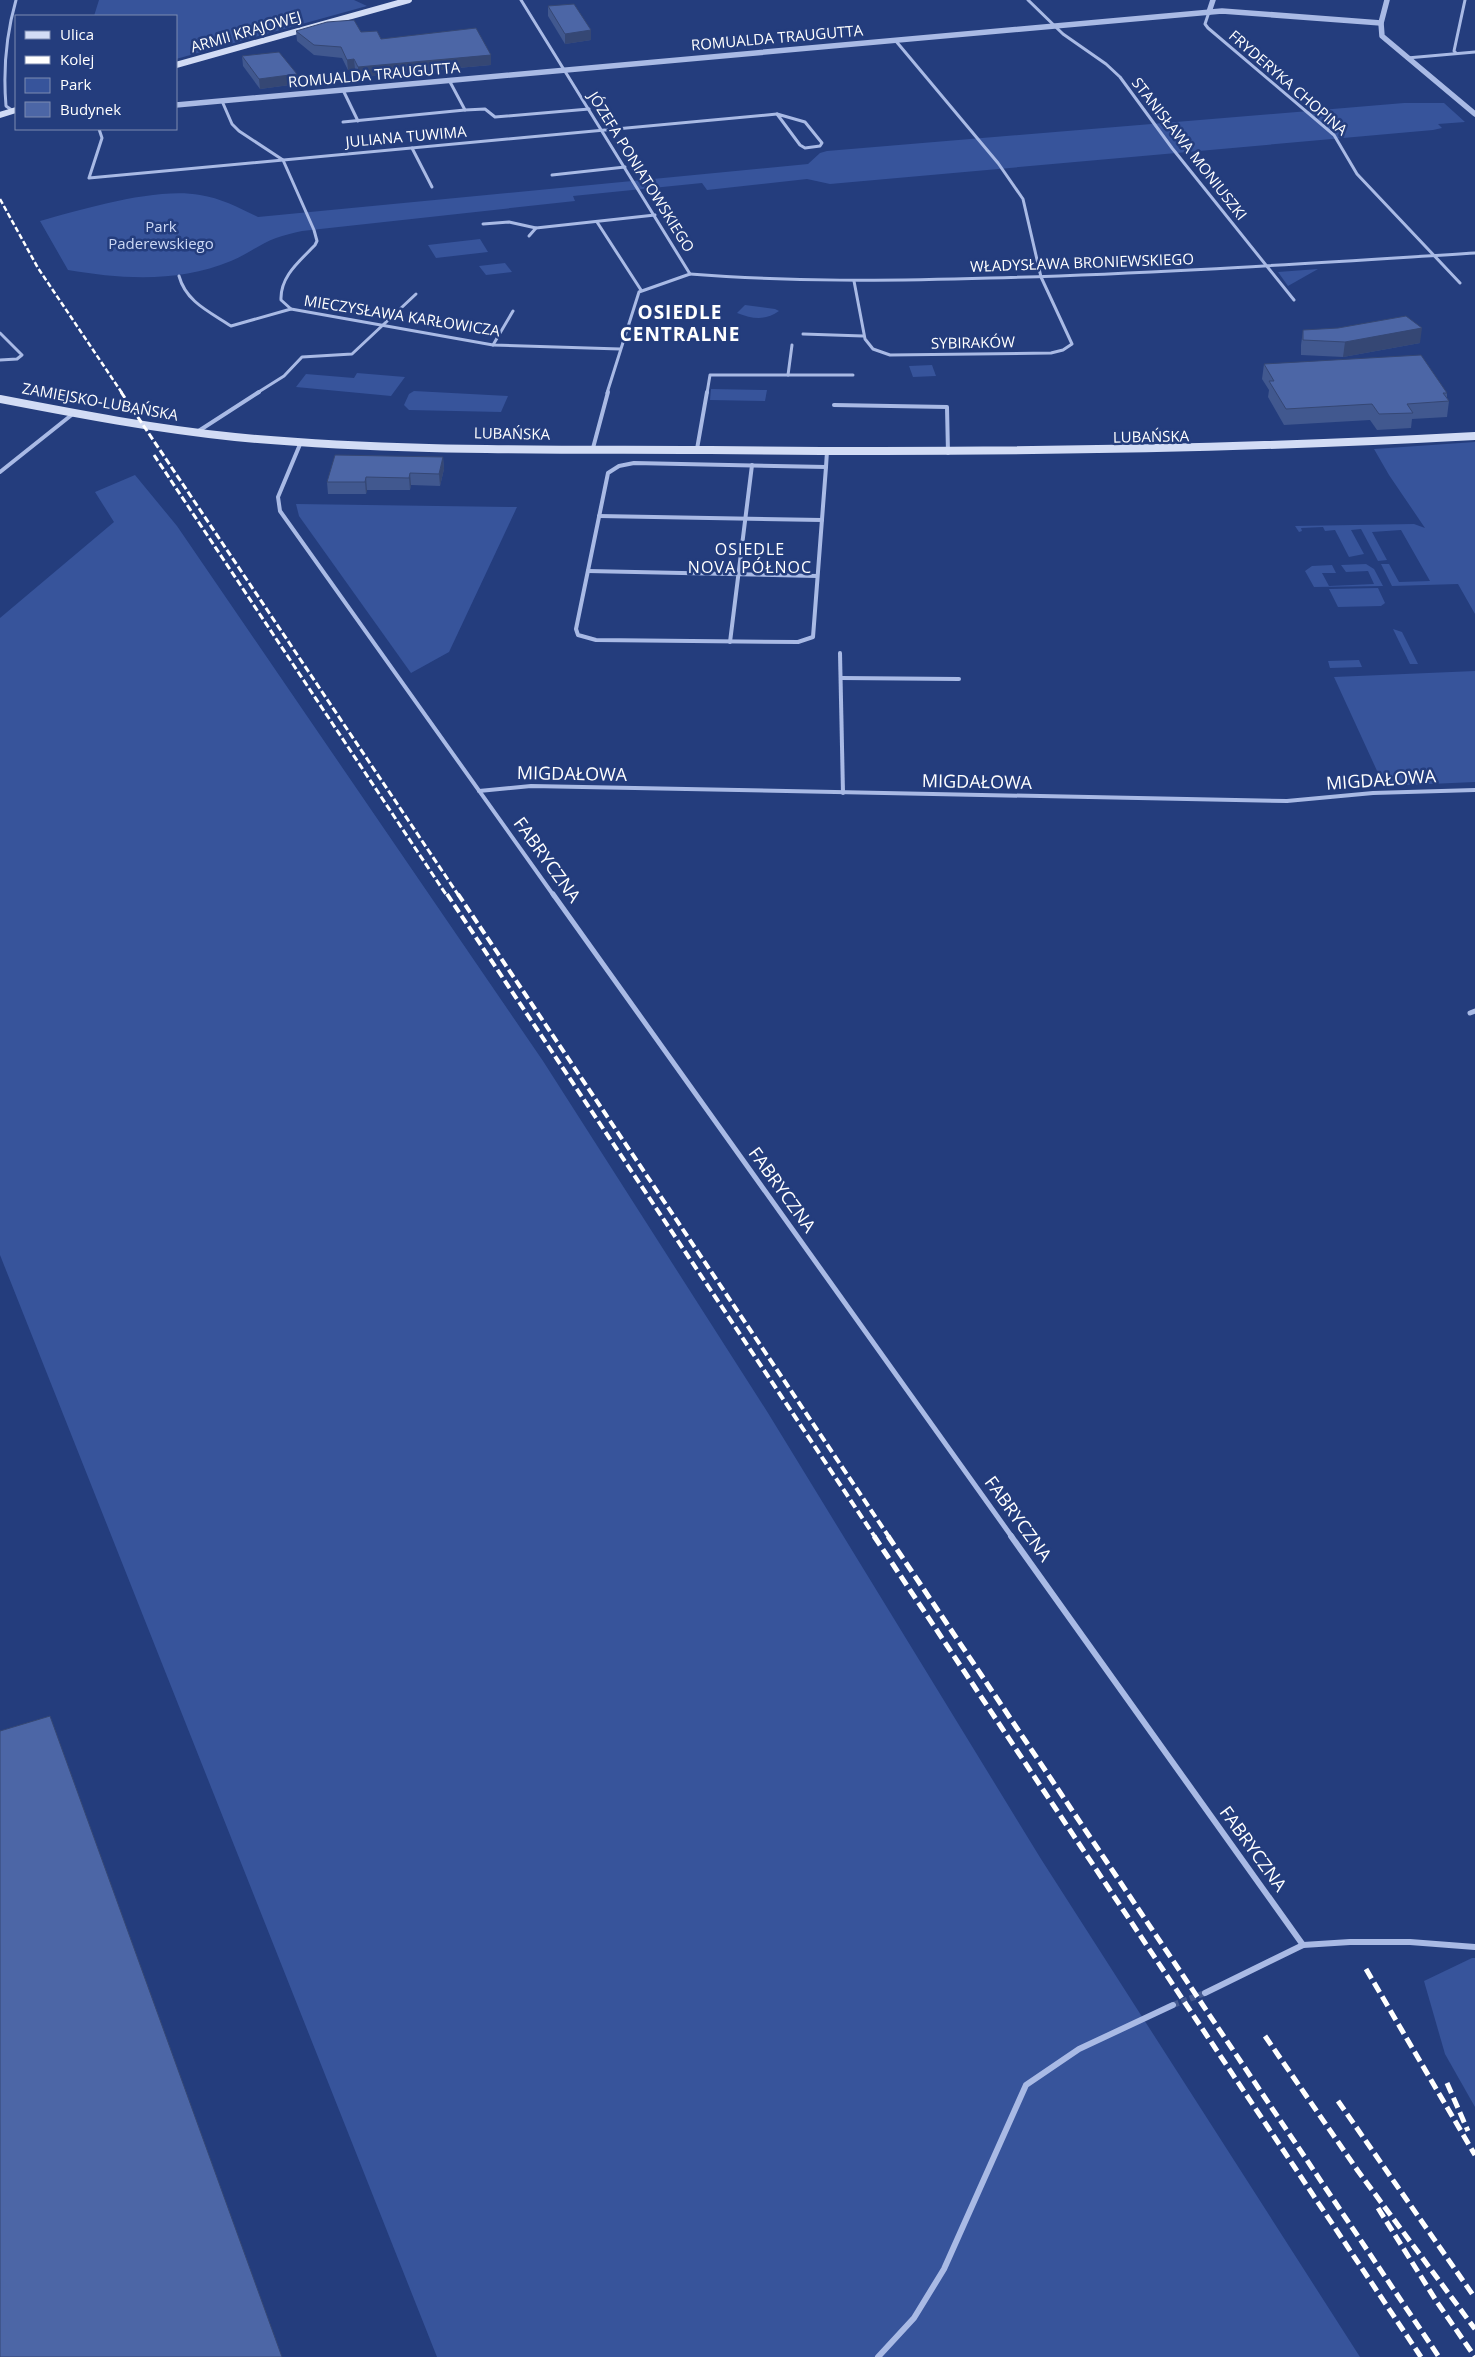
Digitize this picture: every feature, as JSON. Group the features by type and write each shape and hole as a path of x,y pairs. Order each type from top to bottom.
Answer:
{"main road":[{"name":"ARMII KRAJOWEJ","path":"178,64 409,0"},
{"path":"0,115 15,111"},
{"name":"ZAMIEJSKO-LUBAŃSKA","path":"0,399 74,413 196,432"},
{"name":"LUBAŃSKA","path":"196,432 300,442 374,445 948,453 1282,447 1475,436"}],"street":[{"path":"15,111 6,106 5,55 9,21 16,0"},
{"name":"JÓZEFA PONIATOWSKIEGO","path":"521,0 690,274 641,290"},
{"name":"STANISŁAWA MONIUSZKI","path":"1028,0 1053,26 1106,64 1120,77 1172,148 1294,300"},
{"path":"1209,12 1213,0"},
{"path":"1387,0 1381,23 1380,33 1382,36 1475,114"},
{"path":"1456,53 1454,51 1466,0"},
{"name":"ROMUALDA TRAUGUTTA","path":"178,105 1232,10 1381,23"},
{"name":"FRYDERYKA CHOPINA","path":"1209,12 1205,24 1208,28 1334,135 1357,174 1460,282"},
{"path":"895,40 998,163 1023,199 1041,277"},
{"path":"1407,58 1475,52"},
{"path":"449,80 465,110"},
{"path":"343,90 358,120"},
{"path":"222,101 232,124 239,131 283,160"},
{"path":"343,122 465,110 485,109 495,118 589,109"},
{"name":"JULIANA TUWIMA","path":"99,130 102,138 89,178 777,114 805,122 822,143 820,146 805,148 800,145 777,114"},
{"path":"412,148 432,187"},
{"name":"MIECZYSŁAWA KARŁOWICZA","path":"283,160 317,240 282,284 281,300 291,309 493,345 620,349"},
{"path":"552,175 625,168"},
{"path":"483,224 509,222 536,228 655,215"},
{"path":"593,448 620,349 636,297 641,290 597,222"},
{"path":"529,236 536,228"},
{"name":"WŁADYSŁAWA BRONIEWSKIEGO","path":"690,274 854,281 1041,277 1475,253"},
{"path":"179,276 182,288 190,299 232,326 291,309"},
{"name":"SYBIRAKÓW","path":"863,336 873,349 890,355 1051,353 1063,350 1072,344 1041,277"},
{"path":"803,334 863,336 854,281"},
{"path":"196,432 284,376 302,356 352,354 416,294"},
{"path":"493,345 513,311"},
{"path":"0,333 22,354 17,359 0,360"},
{"path":"788,375 792,345"},
{"path":"697,449 710,375 853,375"},
{"path":"834,405 947,407 948,453"},
{"path":"0,472 74,413"},
{"name":"FABRYCZNA","path":"300,442 278,497 280,511 1303,1945"},
{"path":"826,467 634,463 619,466 608,473 576,629 578,635 582,638 596,640 798,642 809,639 814,634 817,576 822,520 826,467 827,452"},
{"path":"730,642 752,465"},
{"path":"599,516 822,520"},
{"path":"588,571 817,576"},
{"path":"840,653 843,793"},
{"path":"841,678 959,679"},
{"name":"MIGDAŁOWA","path":"479,791 530,786 1106,799 1287,801 1373,793 1475,790"},
{"path":"1205,1993 1303,1945 1350,1942 1475,1947"},
{"path":"878,2357 914,2318 944,2269 1026,2085 1051,2064 1086,2043 1173,2005"}],"green space":[{"path":"99,0 354,0 367,6 178,58 178,15 94,15"},
{"name":"Park Paderewskiego","path":"1404,103 1444,103 1465,122 1438,124 1442,128 1433,130 830,184 807,179 707,190 702,183 573,196 575,201 302,231 276,238 237,259 211,268 171,276 129,277 68,270 40,221 120,200 163,194 182,193 208,196 258,217 808,164 820,153 827,151"},
{"path":"480,239 488,252 436,258 428,245"},
{"path":"505,263 512,272 486,275 479,266"},
{"path":"1318,269 1288,286 1278,272"},
{"path":"745,305 779,311 764,318 748,317 737,313"},
{"path":"932,365 936,376 913,377 909,366"},
{"path":"357,373 405,377 391,396 296,387 306,374 354,378"},
{"path":"711,389 767,390 765,401 710,400"},
{"path":"414,391 508,396 501,412 409,410 404,405 409,394"},
{"path":"1475,442 1475,614 1458,584 1392,586 1381,564 1389,564 1399,582 1430,581 1401,530 1372,532 1387,560 1378,561 1361,529 1351,530 1364,554 1349,557 1335,530 1325,531 1323,527 1301,528 1302,531 1299,532 1295,526 1414,524 1425,528 1374,449"},
{"path":"135,475 177,526 543,1061 768,1413 1041,1859 1360,2357 437,2357 0,1255 0,618 114,522 95,492"},
{"path":"296,504 517,507 449,652 411,673 299,516"},
{"path":"1366,564 1374,569 1383,586 1314,587 1305,571 1312,566 1332,565 1336,573 1322,573 1329,586 1374,584 1368,571 1346,572 1341,565"},
{"path":"1378,588 1385,603 1381,606 1338,607 1329,589"},
{"path":"1393,629 1402,632 1418,664 1410,664"},
{"path":"1359,660 1362,667 1330,668 1328,661"},
{"path":"1475,671 1475,782 1384,786 1334,677"},
{"path":"1475,1958 1475,2107 1445,2054 1424,1981"}],"building":[{"path":"574,4 591,30 565,34 548,6"},
{"path":"354,20 361,32 377,31 381,39 476,28 491,55 358,67 354,59 347,60 341,47 314,45 296,31 327,22"},
{"path":"279,52 297,74 259,79 242,56"},
{"path":"1406,316 1422,328 1345,342 1303,340 1303,330 1338,328"},
{"path":"1421,355 1447,393 1443,393 1449,401 1407,404 1413,413 1379,414 1372,404 1286,409 1269,381 1274,381 1264,364"},
{"path":"335,455 443,457 439,474 410,473 409,478 366,477 365,482 327,482"},
{"path":"50,1716 282,2357 0,2357 0,1731"}],"tunnel":[{"path":"1173,2005 1205,1993"}],"railway":[{"path":"0,199 38,268 122,393"},
{"path":"121,392 459,896"},
{"path":"154,455 447,896"},
{"path":"447,894 875,1537"},
{"path":"458,894 889,1537"},
{"path":"874,1536 1421,2357"},
{"path":"888,1536 1439,2357"},
{"path":"1366,1969 1475,2155"},
{"path":"1265,2036 1358,2171 1475,2329"},
{"path":"1447,2083 1468,2131"},
{"path":"1338,2101 1475,2298"},
{"path":"1378,2208 1437,2302 1475,2357"}],"district":[{"name":"OSIEDLE CENTRALNE","path":"680,323"},
{"name":"OSIEDLE NOVA PÓŁNOC","path":"750,558"}]}
